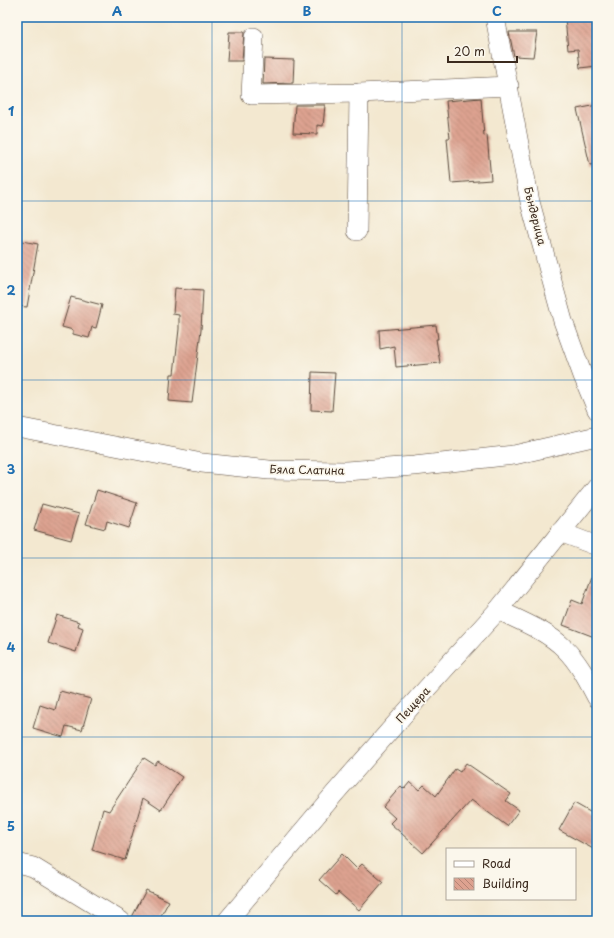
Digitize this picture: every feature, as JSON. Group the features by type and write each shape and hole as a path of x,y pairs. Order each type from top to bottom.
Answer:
{"street":[{"name":"Бъндерица","path":"495,17 532,210 563,320 597,410"},
{"path":"254,37 251,95 359,93 509,86"},
{"path":"357,231 359,93"},
{"name":"Бяла Слатина","path":"17,427 202,463 269,470 346,470 414,466 514,455 597,436"},
{"name":"Пещера","path":"227,921 340,788 498,610 597,488"},
{"path":"560,532 597,546"},
{"path":"498,610 543,632 565,648 582,669 597,698"},
{"path":"17,863 33,868 121,921"}],"building":[{"path":"565,17 597,17 597,66 580,68 578,49 568,50"},
{"path":"229,32 244,32 242,61 227,61"},
{"path":"509,32 537,32 533,57 514,56"},
{"path":"264,59 294,60 293,83 263,84"},
{"path":"481,98 484,136 487,135 491,180 451,183 447,138 450,138 446,101"},
{"path":"295,105 325,105 323,126 317,125 317,134 293,133"},
{"path":"597,105 597,164 590,165 577,109"},
{"path":"17,240 38,244 27,307 17,306"},
{"path":"175,288 203,290 201,330 192,403 169,401 171,374 174,374 179,329 179,315 173,314"},
{"path":"71,297 102,305 96,328 92,327 89,338 73,334 73,330 62,327"},
{"path":"436,325 438,339 436,339 440,363 396,367 394,346 380,349 379,330"},
{"path":"312,372 335,373 332,411 311,410"},
{"path":"97,490 137,503 129,528 107,521 105,529 86,524"},
{"path":"42,504 79,514 71,540 34,530"},
{"path":"595,568 597,568 597,638 563,625 572,600 582,604"},
{"path":"57,615 79,622 78,626 83,628 76,652 48,643"},
{"path":"60,691 91,699 82,730 66,726 63,737 33,728 40,705 55,710"},
{"path":"144,758 155,765 158,761 182,777 161,810 143,798 125,860 92,850 103,809 109,811"},
{"path":"466,763 511,794 506,801 519,810 507,826 471,800 423,853 390,823 395,818 383,807 401,786 404,789 410,782 419,790 424,785 436,796 455,769 460,772"},
{"path":"574,803 597,816 597,851 559,830"},
{"path":"342,854 357,869 362,864 383,882 359,910 338,892 336,895 319,880"},
{"path":"146,890 169,901 158,921 132,921 131,919"}]}
